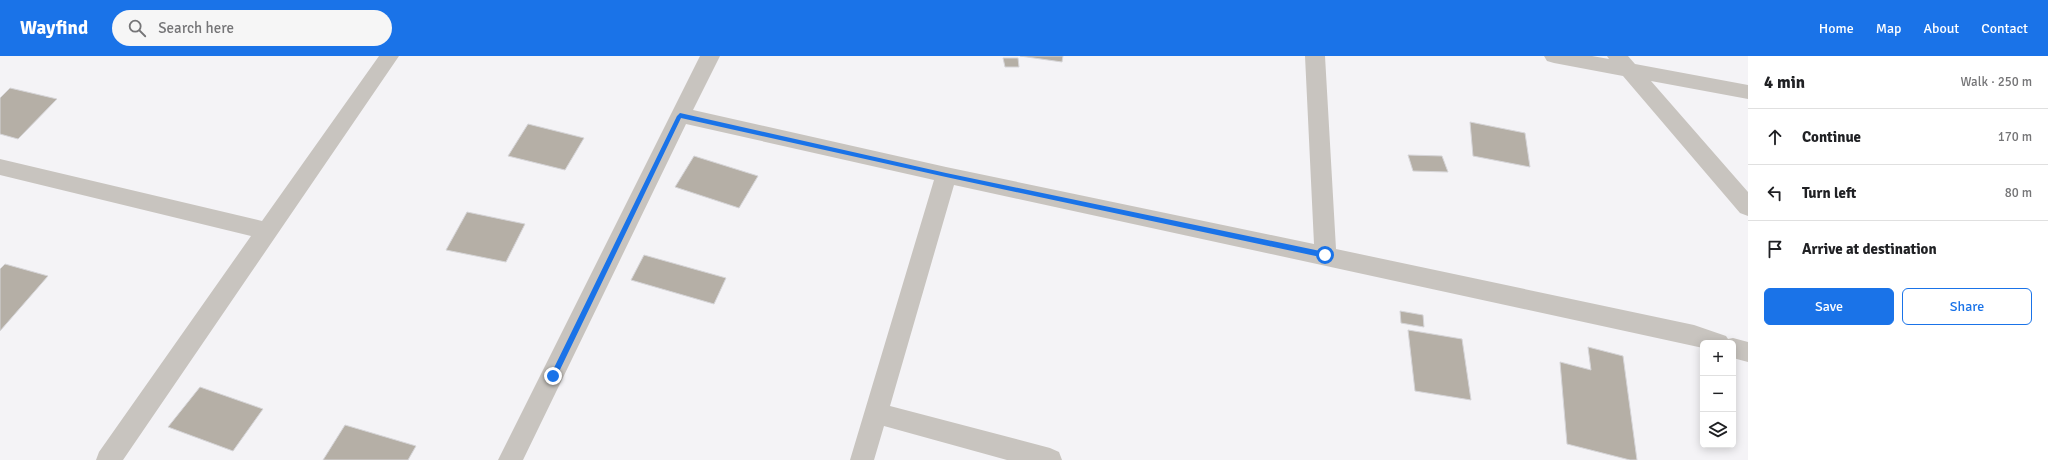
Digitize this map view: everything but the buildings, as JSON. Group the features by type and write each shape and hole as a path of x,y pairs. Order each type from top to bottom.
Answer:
{"street":[{"path":"108,460 389,56"},
{"path":"510,460 710,56"},
{"path":"1315,56 1325,255"},
{"path":"1554,56 1623,63 1748,92"},
{"path":"1623,63 1703,153 1748,207"},
{"path":"680,116 946,175 1694,335 1709,340"},
{"path":"0,167 267,231"},
{"path":"862,460 946,175"},
{"path":"1736,349 1748,352"},
{"path":"876,413 1050,460"}],"route":[{"path":"553,376 680,116 946,175 1325,255"}]}
